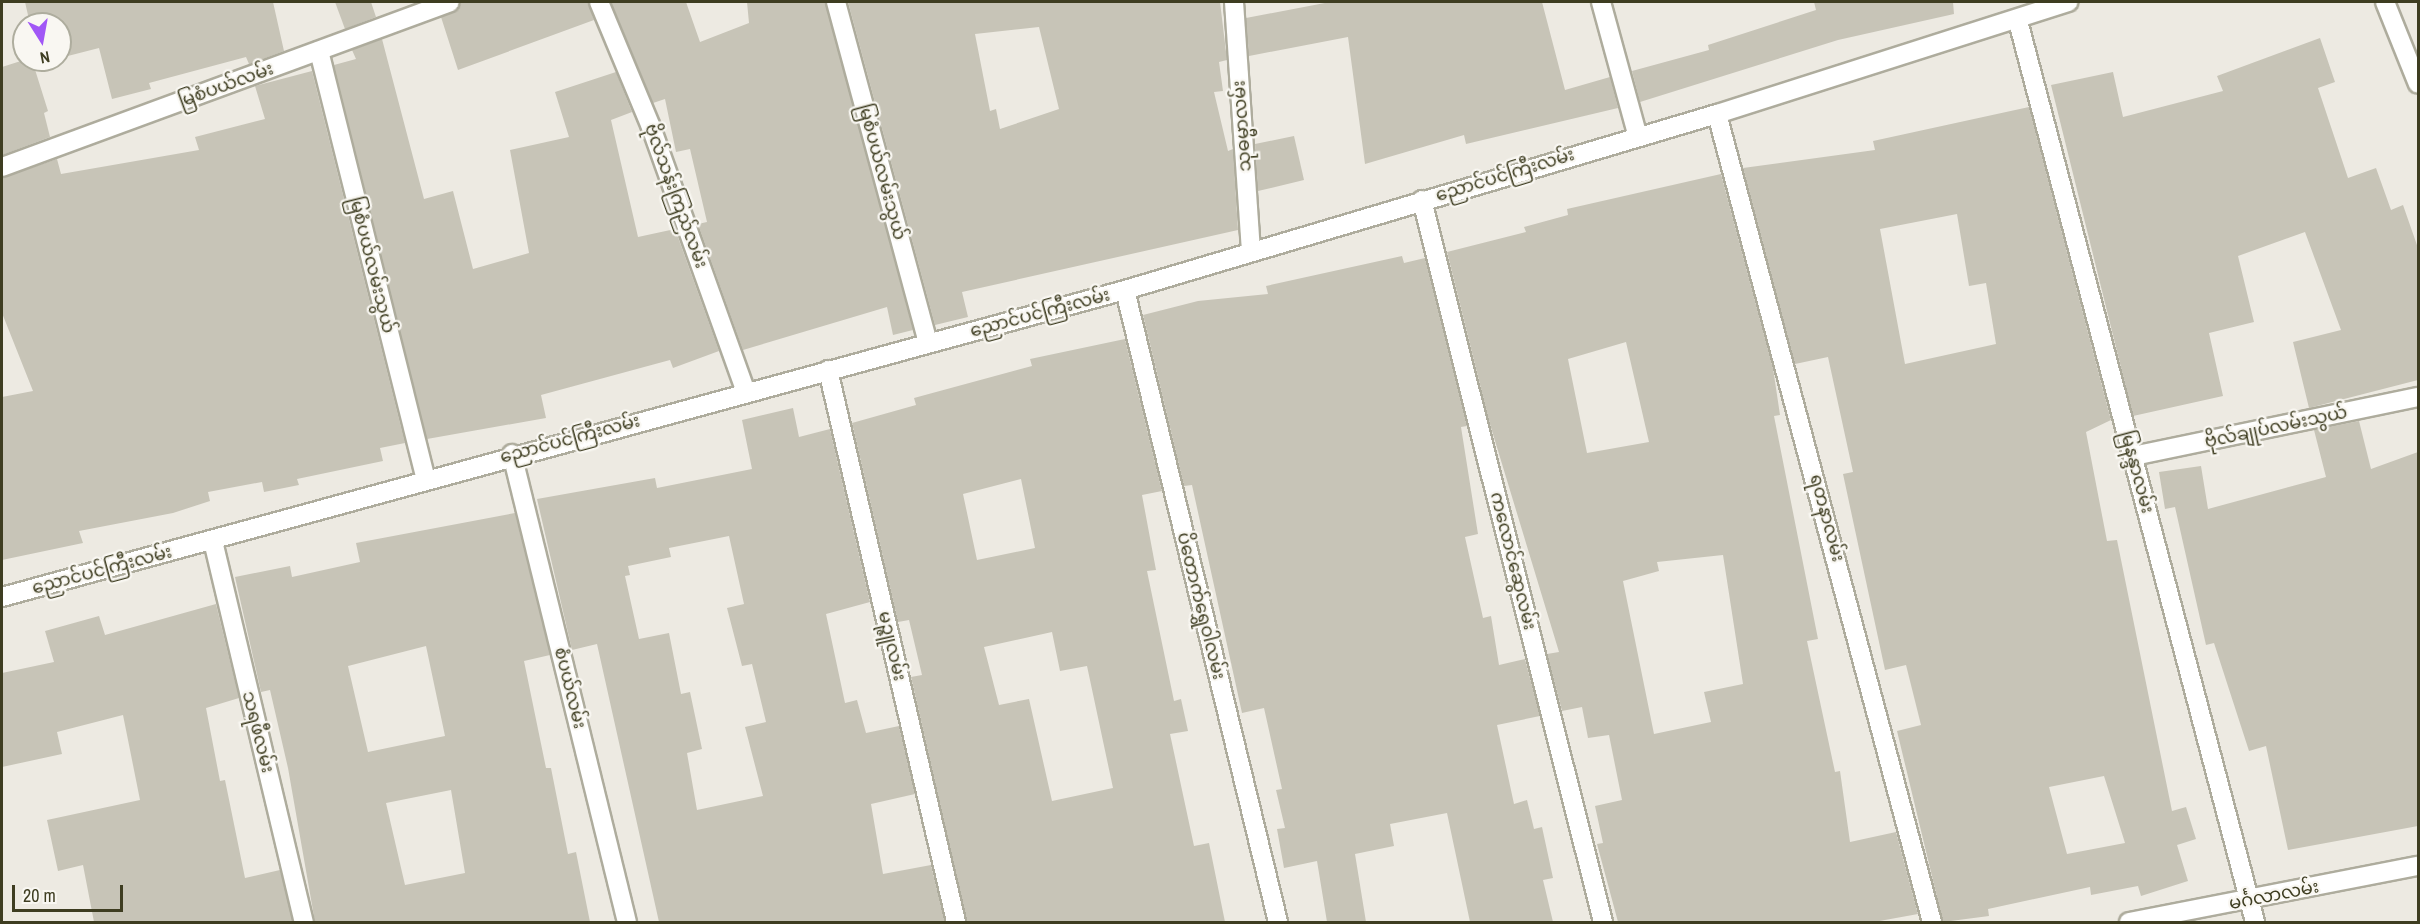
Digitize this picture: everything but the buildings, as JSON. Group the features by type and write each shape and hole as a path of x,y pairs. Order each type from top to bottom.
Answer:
{"street":[{"name":"မြစံပယ်လမ်း","path":"2,167 450,2"},
{"name":"ဗိုလ်သန်းကြည်လမ်း","path":"599,2 651,127 746,392"},
{"name":"မြစံပယ်လမ်းသွယ်","path":"837,2 928,343"},
{"name":"သုဓမ္မာလမ်း","path":"1234,2 1251,250"},
{"path":"1601,2 1636,135"},
{"name":"ညောင်ပင်ကြီးလမ်း","path":"2,597 213,542 512,454 1125,290 1636,135 1717,114 2018,21 2069,2"},
{"path":"2385,2 2418,84"},
{"name":"မြနန္ဒာလမ်း","path":"2018,21 2255,922"},
{"name":"မြစံပယ်လမ်းသွယ်","path":"319,51 426,479"},
{"name":"ရတနာလမ်း","path":"1717,114 1932,922"},
{"name":"ကလောင်ဆွေလမ်း","path":"1422,200 1603,922"},
{"name":"ပိတောက်ရွှေဝါလမ်း","path":"1125,290 1278,922"},
{"name":"မဉ္ဇူလမ်း","path":"828,370 956,922"},
{"name":"ဗိုလ်ချုပ်လမ်းသွယ်","path":"2133,456 2418,397"},
{"name":"စံပယ်လမ်း","path":"512,454 627,922"},
{"name":"သရဖီလမ်း","path":"213,542 304,922"},
{"name":"မင်္ဂလာလမ်း","path":"2129,922 2418,866"}]}
